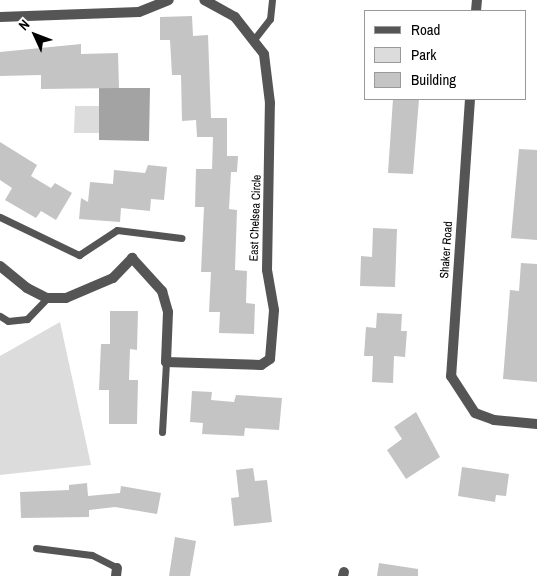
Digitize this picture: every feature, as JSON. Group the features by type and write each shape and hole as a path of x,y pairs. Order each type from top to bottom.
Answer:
{"street":[{"path":"0,17 139,12 169,0"},
{"name":"East Chelsea Circle","path":"166,362 261,365 274,350 266,270 270,104 264,54 255,38 235,17 204,0"},
{"name":"Shaker Road","path":"470,100 451,376 463,400 475,413 494,420 537,424"},
{"path":"0,266 47,298 76,296 96,288 132,258 162,291 168,312 166,362"}],"lane":[{"path":"255,38 270,19 272,0"},
{"path":"1,219 79,256 117,230 182,238"},
{"path":"0,316 8,321 27,318 47,298"},
{"path":"162,432 166,362"},
{"path":"36,548 92,555 116,572"}],"green space":[{"path":"75,106 99,106 99,133 74,133"},
{"path":"60,322 91,465 0,475 0,356"}],"shaded area":[{"path":"99,88 150,88 149,141 99,140"}],"building":[{"path":"192,16 193,36 208,35 211,118 227,118 227,156 238,156 237,172 231,172 229,209 237,210 235,270 247,271 246,303 255,304 254,334 219,333 220,312 209,312 211,272 201,272 204,207 195,207 196,169 212,169 213,137 197,137 196,120 182,121 181,75 172,75 170,40 160,40 160,17"},
{"path":"81,44 81,54 118,53 119,88 41,89 41,75 0,76 0,52"},
{"path":"393,100 419,100 413,174 388,173"},
{"path":"0,142 37,165 31,176 51,188 55,183 72,193 56,220 41,211 36,218 5,200 12,188 0,180"},
{"path":"519,149 537,150 537,240 511,238"},
{"path":"148,165 167,167 164,200 151,199 150,211 121,208 120,222 79,219 81,198 88,202 90,182 113,184 114,170 145,173"},
{"path":"373,228 397,229 395,287 360,286 361,256 372,257"},
{"path":"521,263 537,264 537,382 503,379 510,290 519,291"},
{"path":"110,311 138,311 137,350 130,349 129,380 138,380 137,424 109,424 109,390 99,390 101,344 110,344"},
{"path":"377,313 402,314 401,331 407,331 405,357 394,356 393,383 372,382 373,356 364,356 366,327 376,328"},
{"path":"192,391 212,392 211,400 234,402 236,395 282,398 279,430 245,428 244,436 202,434 203,423 190,422"},
{"path":"416,412 440,457 406,479 387,450 402,439 394,427"},
{"path":"462,467 509,474 506,496 496,495 495,502 458,496"},
{"path":"253,468 255,481 267,480 272,522 234,526 231,498 239,497 236,470"},
{"path":"87,483 88,496 120,493 121,486 161,493 157,514 115,507 89,510 89,517 21,518 20,492 69,490 69,485"},
{"path":"175,537 196,541 190,576 169,576"},
{"path":"379,563 418,569 418,576 377,576"}]}
